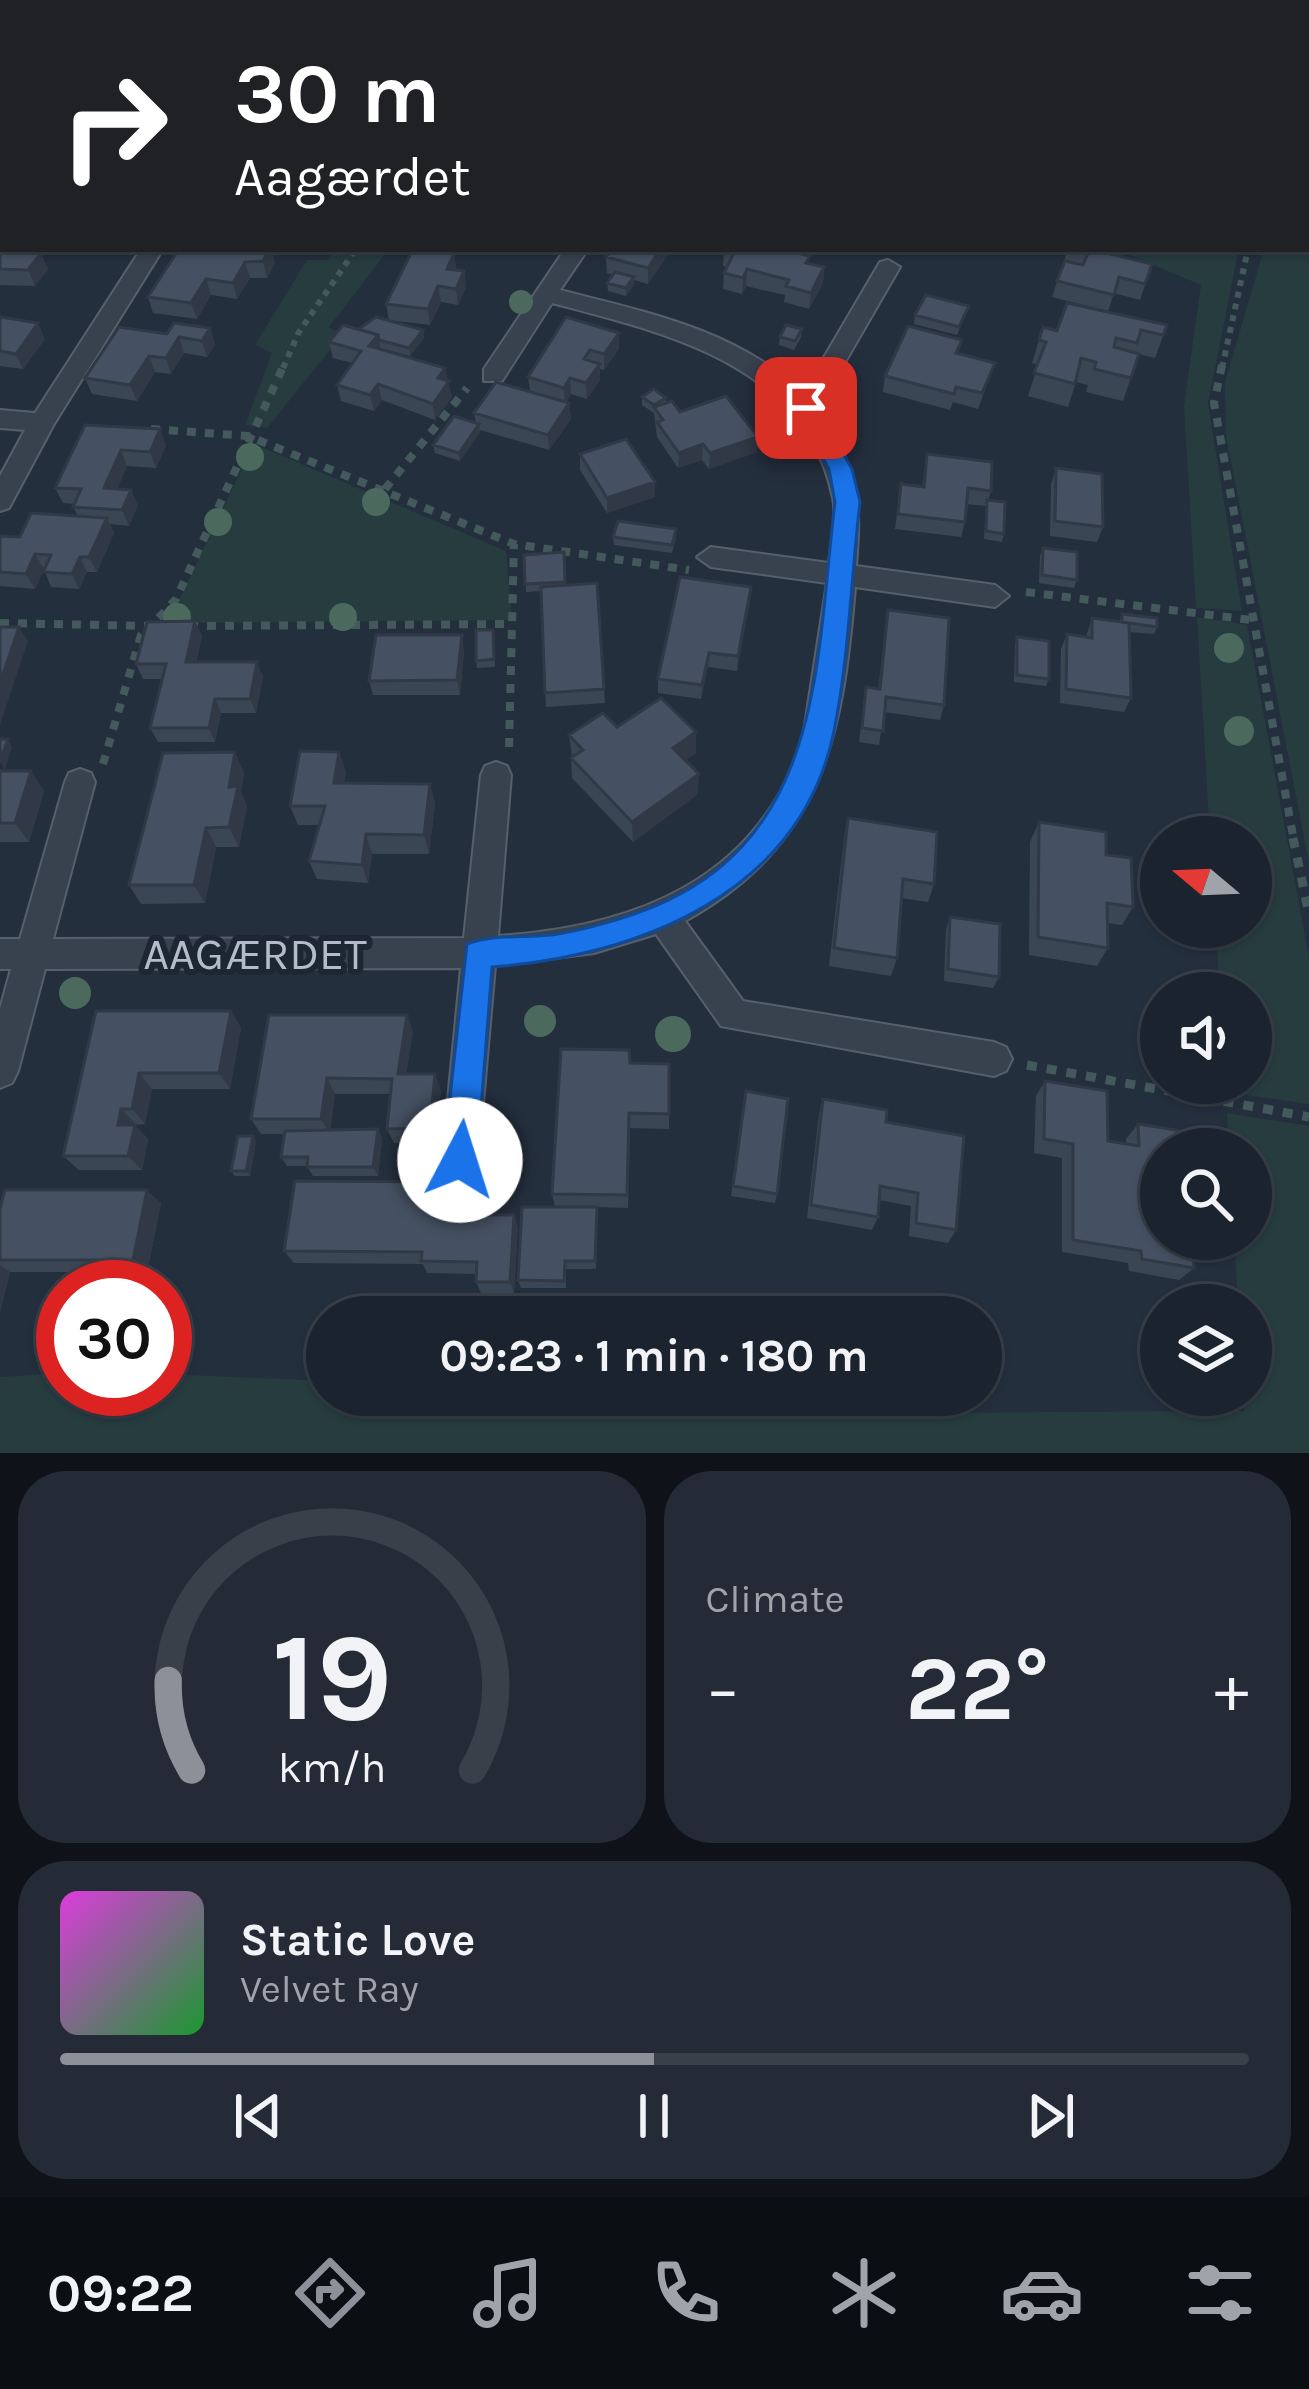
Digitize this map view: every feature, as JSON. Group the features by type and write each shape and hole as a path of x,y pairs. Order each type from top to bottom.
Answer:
{"street":[{"path":"0,501 42,422 150,252"},
{"path":"493,375 576,252"},
{"path":"806,408 888,267"},
{"name":"AAGÆRDET","path":"16,954 477,954 560,948 663,917 712,889 753,854 785,815 807,773 820,730 840,575 844,485 826,437 806,408 748,360 713,342 546,294"},
{"path":"0,419 42,422"},
{"path":"711,557 995,596"},
{"path":"460,1160 496,775"},
{"path":"0,1071 16,954 80,782"},
{"path":"663,917 733,1015 994,1059"}],"path":[{"path":"80,782 100,773 141,635 176,598 299,332 354,252"},
{"path":"1243,252 1214,403 1309,914"},
{"path":"385,490 473,381 493,375"},
{"path":"134,428 248,436 514,544 698,572 711,557"},
{"path":"496,775 508,771 514,544"},
{"path":"995,596 1017,591 1251,620"},
{"path":"0,623 513,625"},
{"path":"994,1059 1309,1117"}],"green space":[{"path":"332,252 387,252 329,327 342,335 267,428 245,425 272,353 255,345 307,260 328,260"},
{"path":"1122,252 1238,253 1208,404 1242,611 1196,608 1184,406 1201,285"},
{"path":"1263,252 1309,252 1309,863 1226,435 1225,382"},
{"path":"254,444 506,551 512,620 168,623"},
{"path":"1197,617 1247,625 1309,957 1309,1104 1272,1099 1272,972 1219,972 1217,948 1272,948 1272,816 1209,816"},
{"path":"1227,1113 1309,1126 1309,1453 0,1453 0,1377 36,1375 36,1416 192,1416 192,1375 306,1380 306,1416 1002,1416 1002,1412 1140,1412 1140,1416 1272,1416 1272,1284 1237,1284 1235,1260 1272,1260 1272,1128 1228,1128"}],"building":[{"path":"0,252 41,253 28,270 0,269"},
{"path":"177,252 268,252 263,261 245,262 233,283 206,279 191,303 148,297"},
{"path":"412,252 454,253 447,269 464,271 456,289 438,286 428,309 386,304"},
{"path":"610,252 659,252 648,268 606,257"},
{"path":"792,252 810,256 806,263 824,267 811,293 786,286 789,280 747,269 743,278 724,273 734,253"},
{"path":"1089,252 1152,264 1145,284 1119,277 1114,295 1057,281 1065,261 1083,265"},
{"path":"615,272 634,277 626,288 607,283"},
{"path":"926,295 969,306 959,327 915,315"},
{"path":"1067,303 1167,325 1163,335 1141,330 1137,343 1116,338 1114,347 1139,354 1131,378 1094,369 1096,362 1081,358 1075,384 1034,373 1046,342 1039,340 1043,327 1057,331"},
{"path":"0,317 38,323 16,354 0,351"},
{"path":"376,317 423,330 409,348 379,340 378,335 359,329"},
{"path":"566,317 619,333 604,354 590,350 584,359 600,364 586,383 570,378 564,388 528,377"},
{"path":"174,323 210,328 202,341 179,337 166,358 149,356 130,385 85,378 119,327 167,334"},
{"path":"343,325 378,335 369,346 445,368 438,378 449,381 433,404 378,384 370,395 337,385 361,351 329,342"},
{"path":"786,325 802,329 795,341 780,337"},
{"path":"908,326 962,340 956,353 995,363 982,393 956,387 954,394 885,376"},
{"path":"496,382 569,403 548,435 474,413"},
{"path":"654,389 666,398 654,405 642,397"},
{"path":"726,396 758,437 710,453 703,444 679,453 657,422 663,420 654,407 672,401 680,412"},
{"path":"454,416 479,424 459,453 433,445"},
{"path":"85,425 160,429 150,452 121,450 104,488 131,490 122,510 73,507 81,489 55,488"},
{"path":"626,439 655,482 607,498 580,454"},
{"path":"927,454 992,462 991,491 968,488 965,522 898,514 901,484 924,487"},
{"path":"1056,468 1102,474 1103,527 1055,521"},
{"path":"987,500 1005,502 1004,534 986,531"},
{"path":"31,513 107,518 89,557 80,557 72,574 43,572 51,555 35,554 26,574 0,572 0,536 20,537"},
{"path":"618,521 676,529 672,545 613,537"},
{"path":"1043,548 1077,552 1077,580 1042,575"},
{"path":"564,552 565,582 525,584 524,555"},
{"path":"680,577 751,587 738,656 709,653 702,685 658,679"},
{"path":"597,583 604,689 545,693 541,587"},
{"path":"888,610 949,618 944,705 886,697 883,731 862,728 866,687 880,689"},
{"path":"1122,614 1157,618 1157,627 1122,622"},
{"path":"1092,618 1129,623 1131,698 1066,689 1067,634 1092,638"},
{"path":"195,621 186,662 257,662 250,699 215,699 209,728 150,728 166,664 136,664 147,622"},
{"path":"0,627 19,627 0,683"},
{"path":"476,630 493,630 494,659 476,661"},
{"path":"376,635 462,635 457,680 369,681"},
{"path":"1017,637 1049,641 1049,679 1017,675"},
{"path":"661,698 696,732 673,748 699,774 632,822 571,758 583,750 569,735 603,713 617,727"},
{"path":"0,739 8,739 0,762"},
{"path":"300,751 339,752 334,783 430,784 424,835 366,834 362,865 309,861 325,806 290,806"},
{"path":"235,752 229,787 238,786 229,827 206,828 194,885 129,885 163,753"},
{"path":"0,771 31,771 15,823 0,823"},
{"path":"848,818 937,832 934,884 903,879 897,958 834,948"},
{"path":"1039,822 1106,832 1106,855 1131,858 1133,907 1107,903 1108,948 1038,937"},
{"path":"950,917 1000,924 999,977 948,969"},
{"path":"96,1011 231,1011 219,1073 139,1073 132,1109 121,1109 118,1125 135,1125 128,1156 63,1156"},
{"path":"269,1015 407,1015 398,1074 435,1074 430,1128 387,1129 392,1079 327,1078 321,1119 251,1119"},
{"path":"561,1049 629,1050 630,1063 669,1064 669,1114 629,1113 627,1195 552,1194"},
{"path":"1045,1081 1107,1091 1108,1141 1139,1146 1138,1124 1163,1128 1140,1128 1140,1251 1073,1240 1073,1144 1044,1139"},
{"path":"746,1091 788,1099 777,1194 733,1186"},
{"path":"823,1099 887,1110 886,1122 964,1136 956,1230 916,1223 918,1193 880,1186 878,1217 811,1205"},
{"path":"378,1129 373,1167 307,1167 308,1157 281,1157 285,1131"},
{"path":"238,1136 253,1136 246,1171 231,1171"},
{"path":"295,1181 439,1182 438,1191 489,1192 487,1215 514,1215 510,1282 476,1282 477,1262 421,1261 422,1252 284,1251"},
{"path":"5,1190 147,1190 133,1260 0,1260 0,1208"},
{"path":"522,1207 597,1207 595,1261 565,1261 564,1281 518,1280"},
{"path":"1148,1260 1194,1260 1194,1268"}],"route":[{"path":"460,1160 477,954 560,948 613,936 663,917 712,889 753,854 785,815 807,773 820,730 848,502 841,469 806,408"}]}
